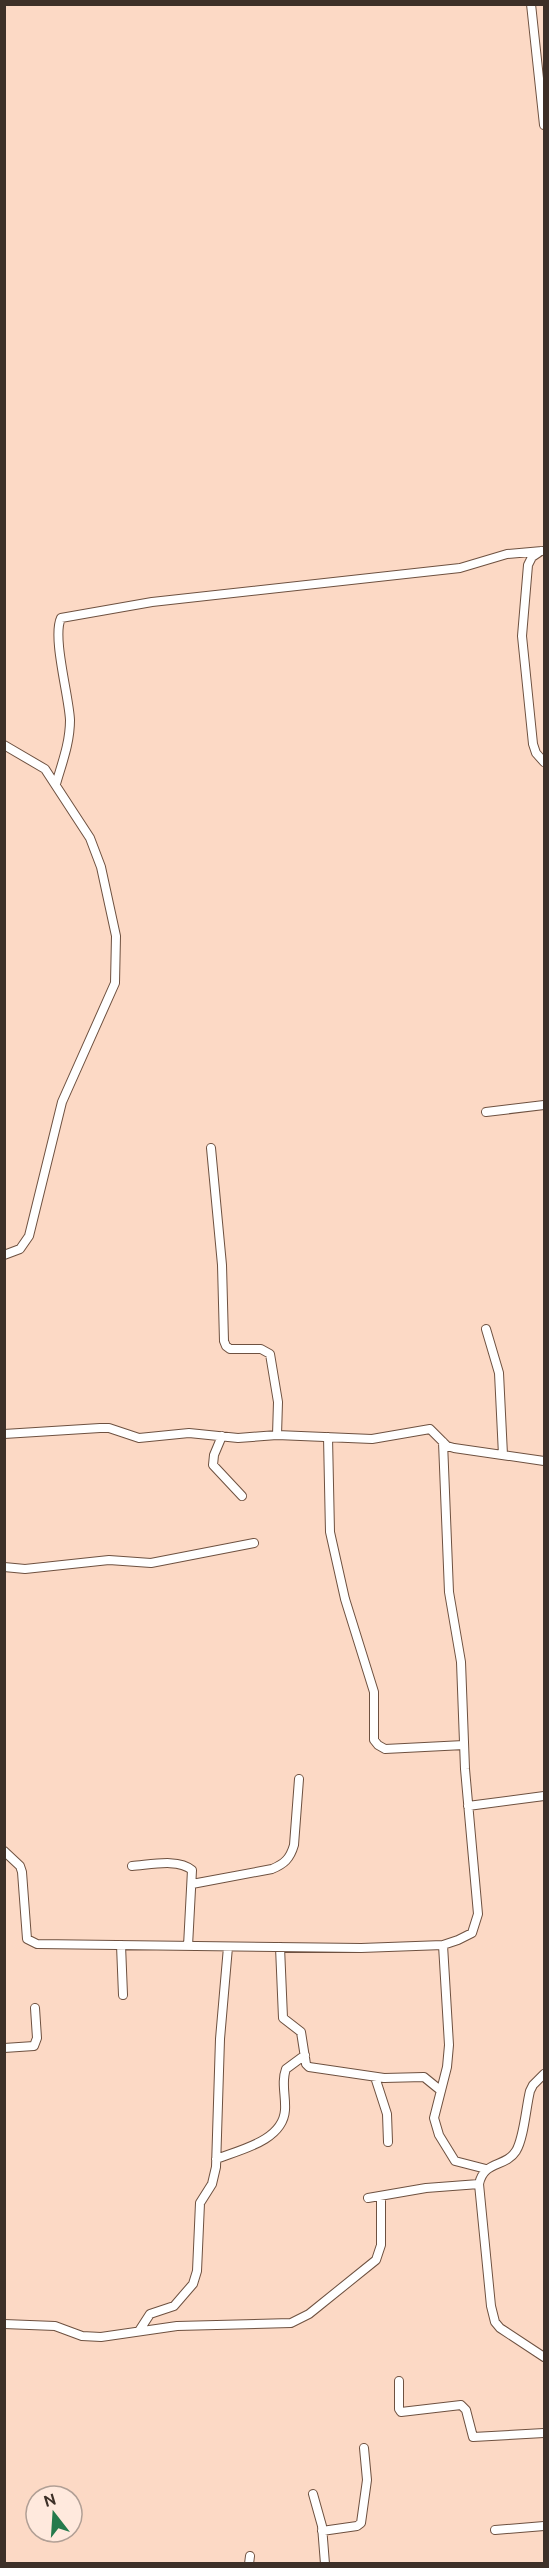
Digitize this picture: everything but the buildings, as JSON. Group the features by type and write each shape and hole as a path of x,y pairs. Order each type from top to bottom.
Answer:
{"street":[{"path":"531,4 544,125"},
{"path":"543,551 532,557 528,565 522,636 533,744 536,753 544,762"},
{"path":"56,784 68,746 70,720 58,634 61,618 160,600 460,568 507,554 543,551"},
{"path":"4,745 40,764 56,784 90,838 102,867 116,936 117,970 112,993 63,1102 29,1236 20,1249 4,1255"},
{"path":"486,1112 544,1105"},
{"path":"211,1148 222,1265 224,1341 230,1349 261,1349 270,1354 278,1402 277,1435"},
{"path":"486,1329 499,1373 503,1455"},
{"path":"4,1434 109,1428 139,1438 189,1433 238,1438 277,1435 372,1439 430,1430 454,1448 544,1461"},
{"path":"222,1436 214,1455 213,1465 242,1496"},
{"path":"328,1437 330,1532 345,1599 374,1692 374,1740 385,1749 464,1745"},
{"path":"4,1851 20,1866 22,1872 26,1933 31,1943 361,1948 443,1944 458,1941 472,1933 478,1914 468,1806 460,1662 448,1580 443,1442"},
{"path":"4,1567 25,1569 109,1560 151,1563 255,1543"},
{"path":"192,1884 272,1869 283,1864 291,1854 294,1845 299,1779"},
{"path":"468,1806 544,1796"},
{"path":"132,1866 184,1865 192,1870 188,1946"},
{"path":"443,1944 449,2045 447,2067 434,2118 450,2154 462,2163 486,2169"},
{"path":"121,1945 123,1995"},
{"path":"139,2331 150,2314 168,2309 179,2302 196,2278 200,2203 212,2184 216,2159 219,2073 228,1947"},
{"path":"280,1947 281,2012 286,2022 302,2032 306,2064 314,2068 375,2077 424,2077 440,2090"},
{"path":"4,2048 34,2046 37,2038 35,2008"},
{"path":"216,2159 266,2138 275,2131 284,2119 286,2069 305,2055"},
{"path":"544,2074 530,2091 516,2151 504,2161 486,2169 481,2175 479,2184 491,2306 495,2322 500,2328 544,2356"},
{"path":"375,2077 387,2115 388,2142"},
{"path":"368,2198 426,2188 479,2184"},
{"path":"4,2324 55,2326 90,2337 177,2326 282,2325 300,2319 376,2260 381,2245 381,2196"},
{"path":"399,2381 399,2409 401,2412 461,2405 466,2410 472,2437 544,2433"},
{"path":"322,2531 357,2526 361,2523 367,2480 364,2448"},
{"path":"314,2494 322,2531 325,2564"},
{"path":"495,2530 544,2526"}]}
